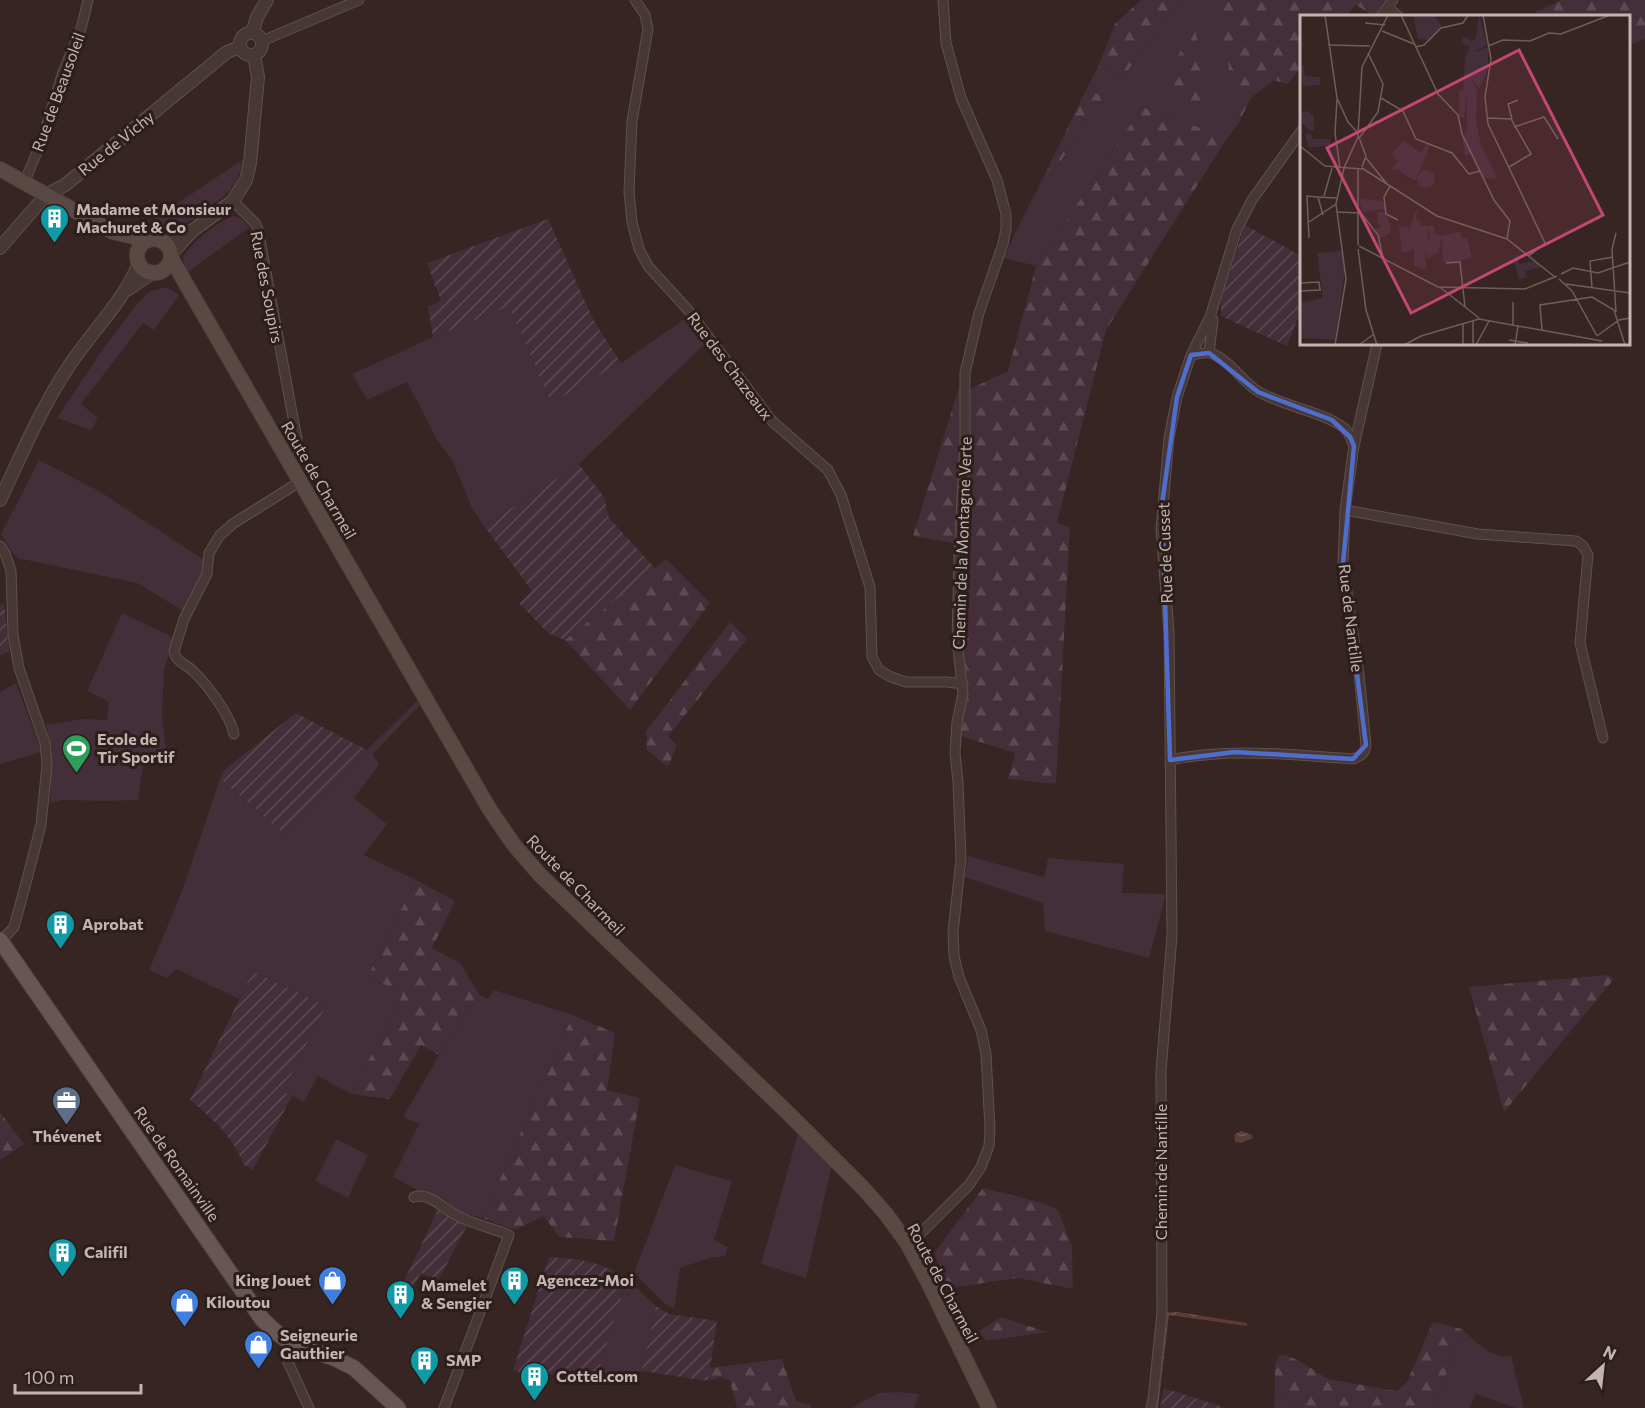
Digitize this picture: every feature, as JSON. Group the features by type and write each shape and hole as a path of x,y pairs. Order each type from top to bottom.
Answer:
{"main road":[{"path":"0,170 113,232 168,246 171,256 168,266 156,272 144,270 113,232"},
{"path":"138,260 139,250 154,241"},
{"name":"Route de Charmeil","path":"171,256 444,732 490,810 514,845 540,875 864,1188 907,1243 989,1408"},
{"name":"Route de Charmeil","path":"156,272 174,279 193,296"},
{"name":"Rue de Romainville","path":"0,940 262,1319 294,1345"},
{"path":"294,1345 334,1358 354,1368 398,1408"}],"street":[{"name":"Rue de Beausoleil","path":"24,183 42,140 63,72 81,28 87,0"},
{"path":"262,2 257,17 257,37 261,50 254,55 245,54 240,47 244,35 257,37 359,0"},
{"name":"Rue des Chazeaux","path":"635,0 645,15 648,28 632,121 629,192 632,222 639,249 648,266 689,311 772,421 828,470 841,495 870,587 872,657 879,670 906,682 963,684"},
{"name":"Chemin de la Montagne Verte","path":"907,1243 920,1234 969,1185 981,1167 990,1137 986,1054 981,1030 959,978 954,956 953,932 961,859 955,753 957,722 963,694 957,640 965,443 965,373 979,313 1000,254 1006,229 1006,214 997,180 961,98 946,43 943,0"},
{"name":"Rue de Vichy","path":"0,248 46,195 65,185 227,52 240,47"},
{"path":"171,256 192,231 233,201 246,180 250,163 258,77 254,55"},
{"name":"Rue de Cusset","path":"1172,936 1169,632 1161,529 1169,438 1176,397 1191,354 1210,317 1237,229 1252,200 1300,133"},
{"name":"Rue des Soupirs","path":"233,201 258,229 297,439 294,448 285,453"},
{"path":"154,241 192,231"},
{"path":"0,500 60,380 81,348 126,290 138,260"},
{"path":"126,290 156,272"},
{"path":"1209,353 1213,320 1210,317"},
{"name":"Rue de Nantille","path":"1170,760 1200,754 1235,752 1353,759 1365,751 1359,674 1343,564 1345,510 1354,447 1377,345"},
{"path":"1191,354 1209,353 1230,366 1258,392 1281,403 1332,420 1345,428 1354,447"},
{"path":"1345,428 1355,424 1361,418"},
{"path":"234,734 232,723 199,677 178,661 174,651 184,619 207,574 209,553 216,542 234,523 301,480"},
{"path":"1345,510 1478,534 1576,541 1583,546 1588,555 1580,643 1603,738"},
{"path":"0,546 11,571 13,635 19,668 25,691 42,732 47,759 42,816 35,850 14,927 0,940"},
{"name":"Chemin de Nantille","path":"1151,1408 1162,1313 1161,1071 1172,936"},
{"path":"414,1197 420,1195 427,1197 457,1216 509,1234 444,1408"},
{"path":"294,1345 288,1362 309,1408"}],"highlighted area":[{"path":"1209,353 1258,392 1332,420 1350,437 1354,446 1343,564 1366,745 1353,759 1235,752 1170,760 1162,504 1177,397 1191,355"}],"green space":[{"path":"1141,0 1181,0 1123,77 1098,67 1115,24"},
{"path":"1181,0 1226,0 1220,9 1238,124 1222,146 1219,135 1142,107 1036,266 1004,258 1047,170 1053,173 1103,97 1086,90 1098,67 1123,77"},
{"path":"1226,0 1386,0 1375,15 1356,5 1347,15 1300,15 1300,69 1287,84 1274,80 1251,98 1238,124 1219,9"},
{"path":"1561,0 1645,0 1645,39 1630,45 1630,15 1537,15 1535,12"},
{"path":"1195,30 1212,108 1155,90"},
{"path":"1086,90 1104,96 1053,173 1047,170"},
{"path":"1142,107 1220,135 1222,146 1106,330 1057,523 1070,527 1056,784 1008,779 1015,753 961,736 968,685 961,637 964,545 913,536 960,384 970,389 1008,371 1036,266"},
{"path":"244,159 237,180 229,192 192,220 167,231 155,229 136,231"},
{"path":"234,216 250,227 188,272 183,259 185,254 213,227"},
{"path":"548,219 594,321 621,363 551,403 509,306 433,337 428,307 441,301 427,263"},
{"path":"1245,225 1300,255 1300,313 1287,346 1221,316 1221,300"},
{"path":"168,288 179,295 154,330 143,323 81,404 98,418 91,430 57,418 105,346 137,304 149,292"},
{"path":"509,305 551,403 621,363 686,318 704,345 579,464 484,526 472,508 452,460 437,440 407,382 367,400 352,374"},
{"path":"39,460 99,491 204,560 206,571 185,612 137,583 17,558 17,555 14,555 1,534"},
{"path":"579,464 604,497 609,518 655,568 565,640 548,633 519,603 532,591 484,526"},
{"path":"666,559 710,603 630,710 565,640"},
{"path":"4,603 9,651 0,656 0,606"},
{"path":"122,613 175,638 164,669 162,716 167,758 143,765 138,800 62,800 50,803 51,746 46,723 82,719 107,720 109,702 87,691"},
{"path":"730,622 747,639 668,736 677,745 668,767 647,750 646,731"},
{"path":"16,683 42,752 0,764 0,692"},
{"path":"417,701 420,705 373,754 379,765 354,798 387,824 364,855 416,880 368,976 403,994 351,1094 318,1076 304,1102 283,1091 326,1006 253,971 239,999 176,969 167,978 149,970 182,891 220,779 286,836"},
{"path":"296,713 367,750 286,836 220,779 223,771"},
{"path":"968,856 1044,877 1048,858 1124,864 1122,893 1166,894 1149,958 1045,931 1043,903 965,877"},
{"path":"416,880 455,901 432,948 460,963 479,994 439,1055 421,1045 390,1099 351,1094 403,994 368,976"},
{"path":"253,971 326,1006 283,1091 292,1096 253,1170 243,1164 234,1146 221,1129 190,1100"},
{"path":"1609,975 1614,979 1504,1112 1469,987"},
{"path":"494,990 573,1015 483,1218 458,1212 393,1177 419,1124 403,1117 439,1055 479,994 488,999"},
{"path":"573,1015 615,1033 607,1090 640,1098 614,1241 559,1237 544,1216 515,1230 483,1218"},
{"path":"0,1112 24,1144 0,1160"},
{"path":"798,1134 832,1165 806,1278 761,1264"},
{"path":"336,1139 368,1155 348,1198 315,1181"},
{"path":"675,1165 732,1181 714,1240 728,1247 725,1256 710,1258 680,1268 674,1309 665,1304 634,1273"},
{"path":"983,1188 1043,1203 1058,1210 1072,1246 1073,1289 1018,1278 949,1288 934,1253"},
{"path":"438,1210 468,1224 438,1281 421,1273 410,1293 400,1289"},
{"path":"549,1257 590,1262 608,1268 627,1279 598,1373 590,1376 522,1373 513,1370"},
{"path":"627,1279 656,1306 642,1371 598,1373"},
{"path":"656,1306 669,1314 717,1321 708,1381 642,1371"},
{"path":"1001,1317 1047,1332 986,1341 979,1331"},
{"path":"1433,1322 1462,1329 1434,1408 1304,1408 1275,1394 1275,1364 1279,1356 1286,1355 1328,1379 1397,1391 1407,1382"},
{"path":"1462,1329 1490,1352 1511,1356 1524,1408 1516,1408 1476,1394 1469,1408 1434,1408"},
{"path":"782,1359 796,1401 811,1405 811,1408 737,1408 730,1381 722,1377 708,1381 710,1368"},
{"path":"1164,1388 1226,1408 1160,1408"},
{"path":"879,1393 919,1394 914,1408 851,1408"},
{"path":"1275,1394 1304,1408 1274,1408"}],"water":[{"path":"1241,1131 1252,1135 1253,1138 1241,1143 1235,1142 1234,1135"},
{"path":"1167,1312 1247,1323 1247,1326 1169,1315 1158,1408 1155,1408 1165,1314"}],"place":[{"name":"Madame et Monsieur Machuret & Co","path":"55,244"},
{"name":"Ecole de Tir Sportif","path":"76,774"},
{"name":"Aprobat","path":"61,950"},
{"name":"Thévenet","path":"67,1126"},
{"name":"Califil","path":"63,1278"},
{"name":"King Jouet","path":"332,1306"},
{"name":"Agencez-Moi","path":"515,1306"},
{"name":"Mamelet & Sengier","path":"400,1320"},
{"name":"Kiloutou","path":"185,1328"},
{"name":"Seigneurie Gauthier","path":"259,1370"},
{"name":"SMP","path":"425,1386"},
{"name":"Cottel.com","path":"535,1402"}]}
